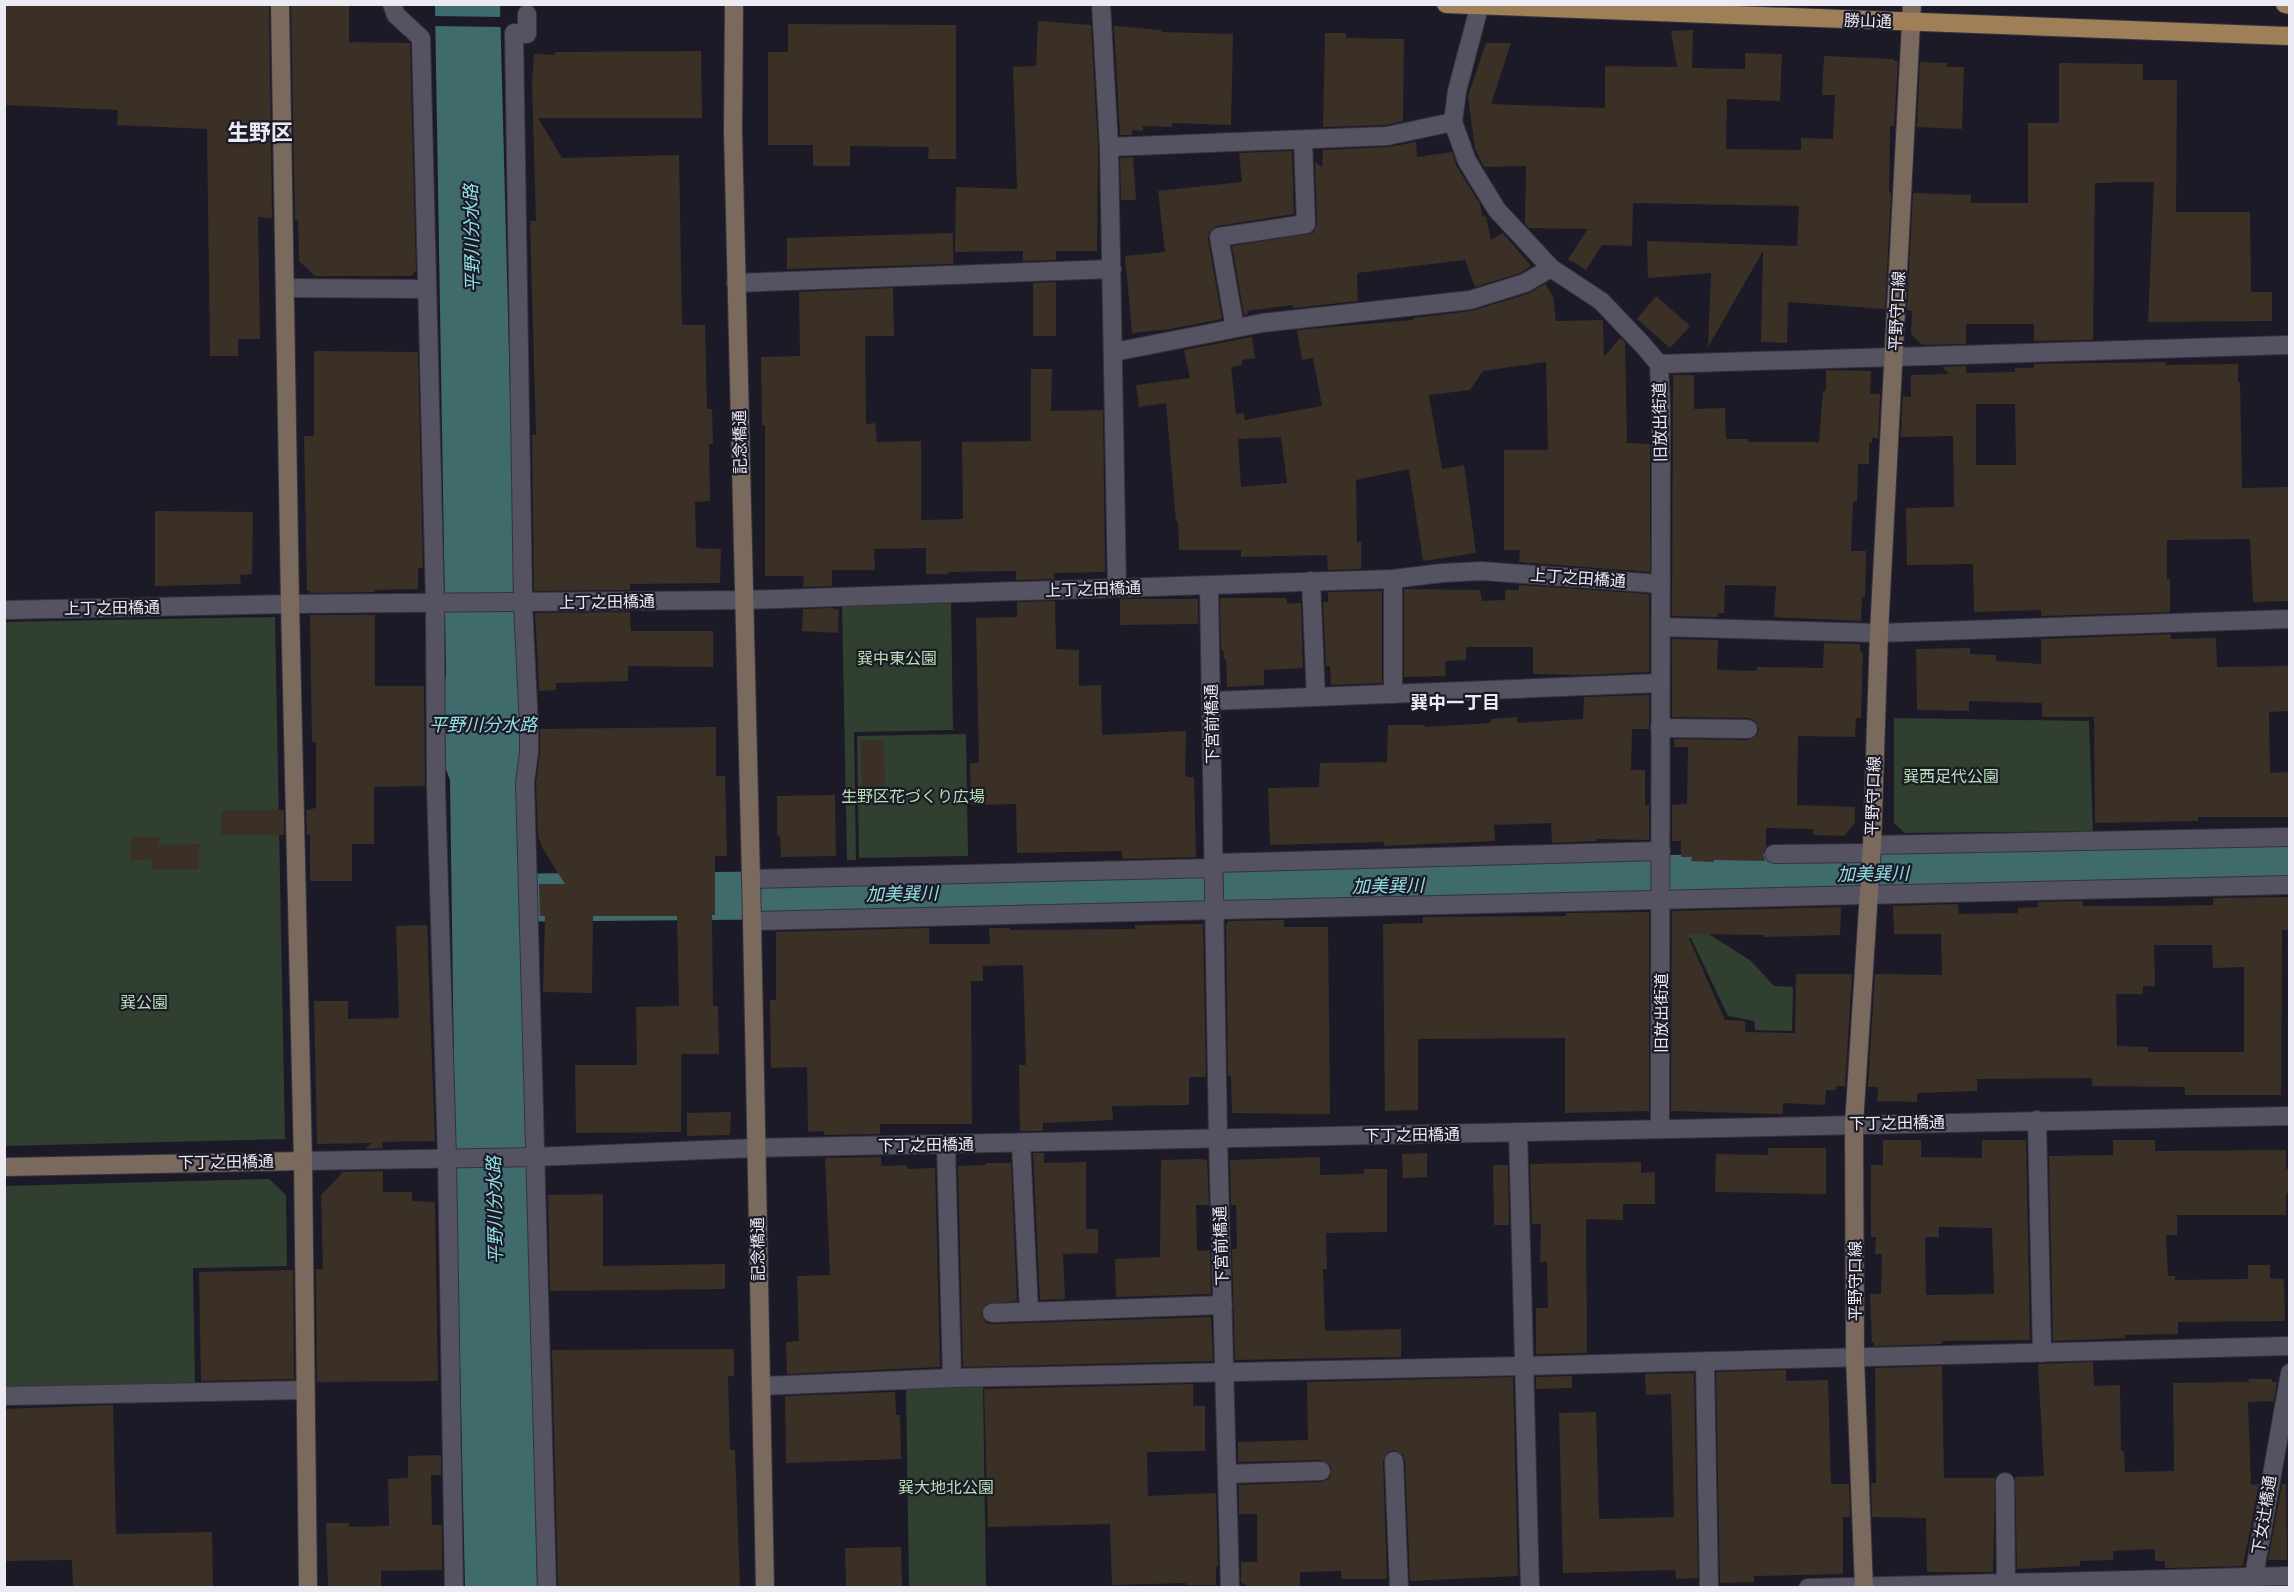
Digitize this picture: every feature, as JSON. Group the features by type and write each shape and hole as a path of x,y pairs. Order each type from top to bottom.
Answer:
{"main road":[{"name":"勝山通","path":"1446,4 1911,14 2289,36"},
{"path":"2284,4 2289,5"}],"street":[{"path":"280,4 290,604 303,1161 308,1587"},
{"path":"392,4 396,15 421,38 436,604 435,787 447,1158 454,1587"},
{"name":"記念橋通","path":"734,4 733,132 765,1587"},
{"path":"1101,4 1109,147 1117,588"},
{"name":"旧放出街道","path":"1480,5 1456,90 1453,122 1467,161 1497,210 1551,268 1601,301 1659,364 1662,895 1660,1129"},
{"path":"527,14 527,34 514,33 521,603 529,726 529,752 525,782 547,1587"},
{"name":"平野守口線","path":"1864,1587 1855,1358 1854,1124 1871,854 1879,633 1911,14"},
{"path":"1109,147 1387,136 1453,122"},
{"path":"1235,328 1219,237 1306,224 1302,140"},
{"path":"1114,352 1235,328 1327,315 1470,300 1524,283 1551,268"},
{"path":"736,283 1112,269"},
{"path":"285,288 427,289"},
{"path":"1659,364 2289,345"},
{"name":"上丁之田橋通","path":"4,610 290,604 743,600 1393,579 1482,571 1661,584"},
{"path":"1393,579 1393,694"},
{"path":"1311,581 1316,697"},
{"name":"下宮前橋通","path":"1209,586 1218,1139 1230,1587"},
{"path":"1661,627 1879,633 2289,619"},
{"path":"1212,702 1660,683"},
{"path":"1660,728 1748,729"},
{"path":"1774,854 1871,854 2289,837"},
{"path":"751,883 1661,854"},
{"path":"752,916 1662,895 2289,885"},
{"name":"下丁之田橋通","path":"4,1167 534,1157 756,1148 2037,1119 2289,1116"},
{"path":"2037,1119 2042,1353"},
{"path":"1518,1132 1530,1587"},
{"path":"1021,1143 1029,1312"},
{"path":"946,1145 952,1377"},
{"path":"992,1313 1223,1305"},
{"path":"761,1386 952,1377 1704,1362 2289,1346"},
{"path":"1704,1362 1710,1587"},
{"name":"下女辻橋通","path":"2253,1582 2289,1373"},
{"path":"4,1396 305,1390"},
{"path":"1394,1461 1399,1587"},
{"path":"1227,1474 1321,1471"},
{"path":"2005,1482 2006,1583"},
{"path":"1808,1587 2253,1582 2289,1576"}],"green space":[{"name":"巽中東公園","path":"951,603 953,730 854,732 856,860 847,860 842,605"},
{"name":"巽公園","path":"275,617 285,1139 5,1146 4,622"},
{"name":"巽西足代公園","path":"1894,718 2089,721 2093,831 1905,833 1894,823"},
{"name":"生野区花づくり広場","path":"966,734 968,856 859,858 857,736"},
{"path":"1698,927 1751,961 1774,986 1793,987 1792,1031 1755,1030 1754,1021 1728,1016 1691,938 1674,938"},
{"path":"269,1179 286,1195 287,1266 193,1268 195,1389 5,1393 4,1186"},
{"name":"巽大地北公園","path":"983,1385 986,1587 909,1587 906,1387"}],"water":[{"name":"平野川分水路","path":"435,5 500,5 515,585 525,721 527,1141 537,1587 465,1587 450,780 441,756 441,716 446,674"}],"pier":[{"path":"432,16 503,17 503,27 433,26"}],"building":[{"path":"4,4 269,4 272,218 258,217 260,339 238,339 238,356 210,356 207,129 117,125 118,110 4,105"},
{"path":"291,4 349,4 349,42 410,43 416,271 411,276 315,276 299,261 298,220 295,220"},
{"path":"1038,21 1091,25 1098,147 1097,251 1056,251 1056,260 1023,261 1023,251 955,252 956,187 1017,189 1013,67 1036,66"},
{"path":"788,24 956,25 956,159 928,159 929,147 850,146 850,166 813,166 813,145 768,145 768,52 788,52"},
{"path":"1114,26 1161,30 1161,32 1233,34 1231,125 1172,123 1172,127 1143,126 1143,131 1132,130 1132,135 1120,135"},
{"path":"1693,30 1692,68 1745,69 1745,53 1782,54 1780,101 1727,99 1726,149 1801,150 1801,138 1833,139 1835,95 1822,95 1824,56 1898,61 1894,126 1890,126 1889,192 1891,192 1885,309 1788,302 1787,343 1761,342 1763,251 1708,347 1711,273 1648,278 1647,241 1797,246 1799,206 1633,203 1632,246 1602,245 1586,270 1568,259 1588,229 1529,228 1525,223 1526,166 1484,167 1475,149 1468,96 1486,43 1511,43 1491,104 1605,108 1605,66 1677,67 1671,31"},
{"path":"1325,33 1346,33 1346,38 1404,39 1403,121 1386,125 1323,127"},
{"path":"701,51 702,118 538,118 562,158 679,155 682,325 705,325 707,409 712,409 713,444 709,444 710,501 695,502 696,545 697,548 721,549 720,583 630,584 630,590 534,591 532,435 536,435 530,221 536,221 532,84 534,54"},
{"path":"1920,62 1947,63 1947,67 1964,67 1962,129 1917,127"},
{"path":"2059,63 2143,64 2143,80 2177,80 2176,212 2250,212 2251,292 2272,292 2272,321 2148,322 2154,182 2111,182 2095,183 2093,340 2034,341 2034,324 1966,324 1966,344 1922,345 1911,334 1912,311 1907,310 1913,193 1971,195 1971,203 2028,203 2028,123 2059,123"},
{"path":"1416,142 1417,157 1452,152 1457,167 1480,204 1482,217 1486,216 1491,240 1503,233 1531,266 1520,273 1475,287 1465,260 1357,273 1358,301 1293,308 1292,305 1247,311 1248,314 1244,315 1232,246 1313,233 1317,224 1315,162 1322,167 1323,150 1388,147"},
{"path":"1292,151 1294,214 1217,226 1209,233 1208,239 1222,319 1170,329 1132,333 1125,256 1165,252 1158,191 1242,182 1239,153"},
{"path":"1133,157 1136,200 1121,200 1120,158"},
{"path":"953,233 953,264 787,269 787,238"},
{"path":"1056,282 1056,336 1033,336 1033,283"},
{"path":"1545,284 1553,296 1556,321 1603,320 1604,357 1620,338 1625,342 1627,443 1650,444 1650,572 1519,562 1520,550 1504,550 1504,450 1548,450 1546,362 1483,371 1470,390 1429,395 1442,469 1464,465 1476,553 1423,561 1409,469 1356,480 1357,542 1361,542 1361,569 1328,570 1327,555 1241,557 1241,550 1179,550 1166,403 1139,407 1136,385 1190,378 1184,350 1252,337 1255,358 1242,360 1242,365 1231,367 1236,414 1244,413 1245,420 1322,406 1313,358 1302,360 1297,330 1413,320 1413,318 1471,311 1528,294","holes":["1281,437 1287,483 1241,487 1238,439"]},
{"path":"893,288 894,336 865,336 866,424 875,423 877,442 921,441 921,520 963,519 962,442 1031,441 1031,369 1052,369 1051,411 1103,410 1105,572 1054,573 1054,579 1016,580 1016,571 926,574 926,548 874,549 875,570 832,570 832,586 803,587 804,576 765,576 765,425 762,425 761,357 800,356 799,292"},
{"path":"1656,296 1690,326 1670,348 1637,319"},
{"path":"314,351 418,352 423,568 418,568 418,589 374,590 375,592 310,593 307,591 304,436 314,436"},
{"path":"2166,362 2165,365 2238,364 2242,488 2289,487 2289,601 2253,602 2250,539 2167,540 2170,612 2041,616 2041,610 1974,612 1973,564 1907,565 1906,508 1954,507 1953,436 1901,437 1903,396 1911,397 1911,375 1949,374 1942,367 1966,366 1966,373 2015,372 2015,368 2034,368 2034,364","holes":["1976,404 2015,404 2016,465 1976,465"]},
{"path":"1826,370 1871,371 1870,394 1880,394 1878,438 1872,438 1872,443 1869,443 1869,464 1858,464 1857,502 1853,502 1851,551 1866,551 1865,597 1862,597 1861,621 1774,617 1776,586 1725,585 1724,613 1718,613 1718,617 1672,616 1673,375 1694,375 1694,409 1725,408 1726,439 1748,439 1748,442 1819,442 1823,391 1826,391"},
{"path":"155,511 253,512 252,574 240,575 241,584 155,586"},
{"path":"1519,585 1649,594 1649,672 1584,675 1533,674 1533,647 1466,647 1466,660 1445,661 1446,676 1404,677 1404,589 1480,590 1482,601 1505,600 1505,590 1519,590"},
{"path":"1382,591 1382,683 1331,685 1330,666 1326,666 1323,602 1328,602 1328,592"},
{"path":"1220,598 1287,598 1287,604 1301,603 1303,668 1264,670 1264,685 1227,687 1226,659 1224,659 1223,650 1221,651"},
{"path":"1120,599 1198,599 1198,624 1120,625"},
{"path":"1055,601 1056,649 1079,650 1079,686 1101,685 1102,735 1186,731 1185,775 1194,777 1196,857 1122,859 1122,851 1017,853 1016,804 971,805 970,763 979,763 976,618 1017,617 1017,602"},
{"path":"832,608 839,610 838,633 802,631 803,609"},
{"path":"630,612 631,631 713,631 713,667 628,666 628,681 556,683 556,690 539,691 535,613"},
{"path":"310,615 375,615 375,686 424,686 425,786 374,787 374,844 352,844 352,881 310,881 310,835 307,835 306,810 316,808 316,742 312,742"},
{"path":"2171,634 2171,639 2216,638 2217,667 2289,666 2289,711 2269,712 2270,773 2289,772 2289,817 2198,817 2198,821 2095,823 2094,717 2042,717 2042,703 1969,701 1969,711 1917,710 1916,649 1970,648 1970,654 1996,655 1996,661 2041,664 2041,639"},
{"path":"1672,639 1718,640 1717,670 1757,671 1757,667 1823,668 1824,643 1860,644 1860,651 1863,652 1861,718 1856,718 1855,737 1798,736 1797,805 1855,807 1855,823 1844,836 1813,835 1813,829 1766,828 1766,847 1763,854 1765,861 1691,861 1692,857 1681,857 1681,841 1672,841 1672,805 1687,804 1688,747 1674,747 1674,739 1748,740 1757,735 1759,729 1754,720 1748,718 1672,717"},
{"path":"1649,695 1649,729 1632,729 1631,770 1645,770 1645,805 1649,805 1649,840 1597,839 1597,841 1552,843 1551,823 1494,825 1495,841 1384,846 1384,842 1270,845 1268,788 1319,787 1320,763 1387,762 1388,725 1425,725 1425,727 1491,723 1491,719 1517,717 1517,723 1583,719 1584,697"},
{"path":"716,727 716,776 725,776 727,856 715,856 715,915 712,915 713,1006 718,1006 719,1054 681,1054 681,1132 576,1133 575,1065 637,1065 636,1007 679,1006 677,916 593,916 592,993 543,992 545,916 540,916 539,884 565,884 538,837 536,783 540,729"},
{"path":"861,740 884,740 885,799 862,799"},
{"path":"835,795 836,856 781,857 780,836 777,835 777,796"},
{"path":"221,810 284,810 284,835 221,835"},
{"path":"131,837 159,837 159,845 199,844 199,869 152,869 151,860 130,860"},
{"path":"2289,897 2289,930 2282,930 2281,1095 2185,1095 2185,1087 2092,1086 2092,1078 1977,1079 1977,1091 1917,1093 1917,1102 1877,1101 1878,1087 1868,1087 1875,974 1942,975 1941,934 1894,934 1893,906 1958,904 1959,914 2018,913 2018,908 2038,907 2038,902 2083,901 2083,906 2213,905 2213,898","holes":["2154,945 2212,945 2213,968 2244,967 2244,1052 2148,1052 2148,1047 2117,1046 2116,994 2143,994 2143,986 2155,986"]},
{"path":"1841,907 1840,935 1764,937 1764,935 1687,934 1725,1020 1745,1021 1745,1032 1795,1033 1796,974 1852,974 1845,1086 1836,1086 1836,1090 1826,1090 1825,1105 1783,1103 1783,1114 1671,1111 1672,911"},
{"path":"1649,912 1649,1111 1565,1113 1565,1038 1418,1039 1418,1110 1385,1111 1383,924 1423,923 1423,917 1566,916 1566,913"},
{"path":"1284,920 1284,927 1328,927 1330,1114 1232,1113 1231,1076 1228,1076 1226,924 1229,921"},
{"path":"1203,924 1206,1077 1189,1077 1189,1105 1112,1106 1113,1120 1043,1123 1043,1131 1020,1131 1019,1065 1026,1065 1023,965 983,966 983,981 971,981 972,1124 880,1124 880,1134 824,1135 824,1131 808,1132 807,1067 771,1068 770,1000 776,1000 776,932 929,928 929,944 990,944 989,928 1010,928 1010,930 1135,929 1135,925"},
{"path":"427,925 435,1141 382,1142 383,1148 365,1149 371,1143 317,1144 314,1001 348,1001 348,1019 399,1018 396,926"},
{"path":"731,1112 730,1135 687,1136 687,1113"},
{"path":"1883,1140 1921,1140 1921,1157 1982,1158 1982,1140 2026,1140 2030,1340 1942,1341 1942,1344 1874,1346 1870,1294 1881,1294 1882,1254 1875,1254 1876,1237 1871,1237 1871,1165 1883,1165","holes":["1939,1227 1992,1228 1994,1294 1926,1295 1925,1237 1939,1237"]},
{"path":"2113,1140 2155,1140 2155,1151 2286,1150 2289,1193 2286,1193 2286,1215 2177,1215 2177,1235 2166,1235 2168,1276 2175,1276 2175,1280 2248,1279 2248,1265 2270,1265 2270,1278 2284,1279 2285,1321 2178,1322 2178,1334 2125,1335 2125,1338 2053,1341 2049,1156 2113,1155"},
{"path":"1768,1148 1826,1148 1826,1194 1715,1192 1716,1154 1768,1155"},
{"path":"1033,1153 1044,1153 1044,1163 1086,1162 1086,1229 1098,1229 1098,1253 1063,1254 1065,1299 1040,1300"},
{"path":"1427,1153 1427,1177 1403,1178 1402,1154"},
{"path":"881,1157 881,1165 884,1166 907,1165 907,1169 935,1168 940,1367 787,1374 786,1342 799,1341 797,1276 830,1275 825,1158"},
{"path":"1320,1157 1320,1175 1364,1174 1364,1169 1387,1169 1387,1232 1326,1233 1327,1269 1323,1269 1325,1331 1401,1329 1401,1357 1235,1360 1232,1249 1237,1249 1236,1205 1231,1205 1230,1160"},
{"path":"1161,1160 1207,1160 1209,1205 1196,1205 1197,1251 1210,1250 1211,1294 1116,1297 1115,1259 1160,1257"},
{"path":"1641,1162 1641,1173 1655,1172 1655,1204 1623,1204 1623,1220 1586,1219 1587,1353 1536,1354 1536,1308 1548,1308 1547,1262 1540,1262 1541,1224 1532,1224 1530,1164"},
{"path":"986,1163 1011,1163 1017,1301 986,1304 981,1314 986,1323 1211,1317 1213,1361 963,1367 958,1166 986,1165"},
{"path":"1493,1165 1508,1165 1509,1225 1494,1225"},
{"path":"383,1171 383,1192 412,1192 412,1201 435,1202 438,1381 317,1382 316,1269 323,1269 321,1195 343,1172"},
{"path":"603,1194 603,1266 725,1264 725,1289 550,1291 548,1195"},
{"path":"293,1270 294,1379 201,1381 199,1272"},
{"path":"734,1349 734,1376 728,1376 730,1450 735,1450 740,1587 558,1587 552,1350"},
{"path":"2093,1362 2094,1386 2120,1385 2121,1451 2124,1451 2125,1472 2174,1471 2173,1383 2249,1382 2248,1379 2272,1379 2272,1382 2277,1382 2274,1401 2248,1402 2251,1485 2259,1484 2243,1566 2165,1568 2165,1561 2155,1561 2155,1549 2113,1551 2113,1560 2080,1561 2080,1566 2017,1569 2015,1477 2044,1476 2038,1364"},
{"path":"1942,1366 1944,1478 1995,1478 1993,1572 1927,1572 1926,1518 1872,1517 1871,1483 1876,1483 1875,1368"},
{"path":"1786,1370 1786,1381 1828,1380 1831,1484 1849,1484 1850,1517 1843,1517 1843,1574 1754,1576 1754,1582 1720,1583 1716,1372"},
{"path":"1694,1373 1698,1578 1676,1579 1675,1570 1563,1573 1559,1413 1596,1412 1599,1519 1674,1517 1671,1394 1646,1395 1645,1374"},
{"path":"1572,1376 1572,1388 1536,1389 1536,1377"},
{"path":"1513,1377 1518,1576 1410,1581 1405,1461 1403,1455 1394,1450 1388,1452 1383,1461 1387,1579 1341,1579 1341,1571 1300,1572 1300,1587 1249,1587 1241,1582 1241,1562 1257,1562 1257,1514 1239,1514 1239,1485 1321,1482 1331,1476 1331,1466 1321,1460 1238,1462 1238,1442 1308,1440 1307,1382"},
{"path":"1193,1384 1193,1406 1205,1406 1205,1451 1147,1452 1148,1496 1216,1493 1218,1567 1216,1566 1216,1585 1186,1585 1186,1583 1112,1585 1110,1524 988,1527 984,1389"},
{"path":"895,1392 896,1415 900,1415 901,1459 786,1463 785,1396"},
{"path":"113,1405 116,1534 212,1532 213,1587 73,1587 72,1560 4,1561 4,1409"},
{"path":"441,1455 441,1475 431,1475 432,1525 442,1525 442,1570 381,1571 381,1587 328,1587 326,1523 349,1523 349,1527 389,1526 388,1479 408,1478 408,1456"},
{"path":"2282,1484 2286,1484 2287,1560 2268,1560"},
{"path":"901,1547 902,1586 846,1587 845,1548"}],"waterway":[{"name":"加美巽川","path":"485,898 1166,892 2290,863"}],"district":[{"name":"生野区","path":"260,132"},
{"name":"巽中一丁目","path":"1455,703"}]}
